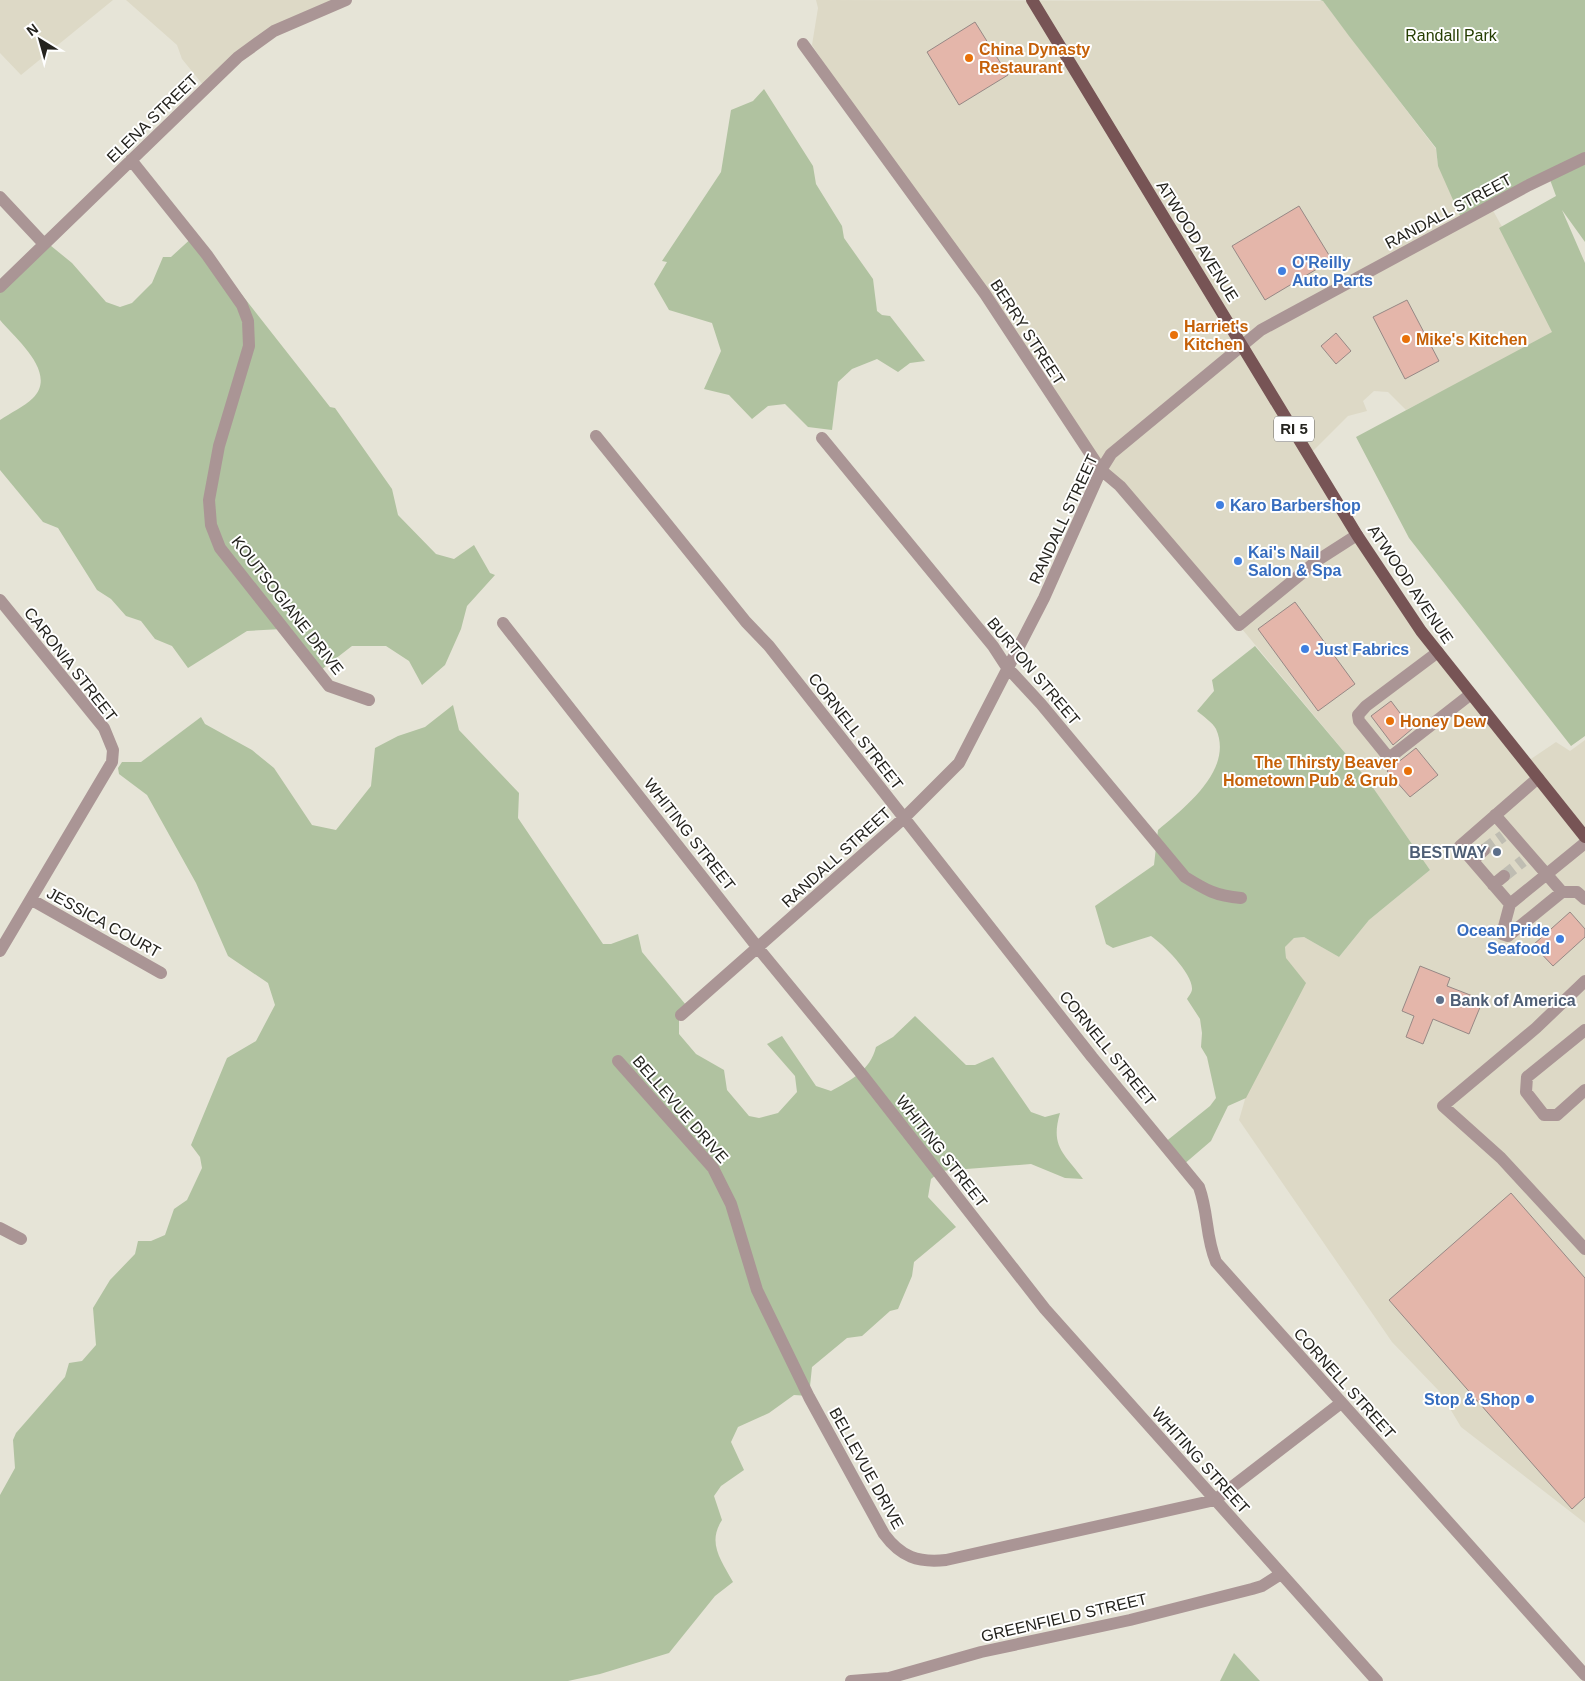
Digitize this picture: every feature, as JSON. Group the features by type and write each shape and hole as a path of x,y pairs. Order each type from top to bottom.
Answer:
{"main road":[{"name":"ATWOOD AVENUE","path":"1032,0 1357,535 1438,652 1585,837"}],"street":[{"name":"ELENA STREET","path":"0,287 253,45 274,31 346,0"},
{"name":"BERRY STREET","path":"803,44 985,294 1101,470 1120,486 1239,625 1318,560 1357,535"},
{"name":"RANDALL STREET","path":"680,1015 904,818 959,763 1044,598 1101,470 1111,454 1172,406 1242,343 1261,330 1529,185 1585,158"},
{"name":"KOUTSOGIANE DRIVE","path":"131,160 206,255 242,305 248,321 249,346 219,446 208,500 211,525 220,548 329,686 369,700"},
{"path":"0,196 44,244"},
{"name":"CORNELL STREET","path":"596,436 746,622 768,646 1092,1057 1199,1187 1206,1208 1208,1244 1216,1262 1585,1675"},
{"name":"BURTON STREET","path":"822,438 993,646 1009,669 1185,877 1208,892 1221,897 1241,898"},
{"name":"CARONIA STREET","path":"0,600 104,728 113,750 112,762 32,900"},
{"name":"WHITING STREET","path":"504,623 758,948 860,1072 1045,1309 1377,1681"},
{"path":"1438,652 1366,706 1358,716 1358,721 1389,758 1471,694"},
{"path":"1510,904 1460,846 1538,778"},
{"path":"1496,815 1506,833 1526,858 1546,874 1562,892"},
{"path":"1585,843 1510,904 1502,934 1508,936 1562,892 1577,892 1585,899"},
{"path":"1473,860 1484,850"},
{"path":"1493,885 1504,876"},
{"path":"0,951 32,900"},
{"name":"JESSICA COURT","path":"32,900 161,972"},
{"path":"1585,981 1536,1028 1443,1106 1501,1158 1585,1249"},
{"path":"1585,1030 1527,1077 1526,1092 1544,1115 1556,1114 1585,1090"},
{"name":"BELLEVUE DRIVE","path":"618,1061 713,1168 731,1204 758,1290 805,1388 884,1534 891,1544 901,1551 926,1562 946,1560 1215,1500 1341,1403"},
{"path":"0,1228 21,1239"},
{"name":"GREENFIELD STREET","path":"851,1681 889,1678 981,1652 1130,1620 1257,1588 1281,1574"}],"shaded area":[{"path":"0,0 113,0 21,75 0,53"},
{"path":"126,0 346,0 265,33 204,86 182,59 177,45"},
{"path":"816,0 1323,1 1436,149 1438,166 1491,207 1556,323 1556,333 1406,410 1388,392 1374,391 1363,401 1367,411 1348,416 1312,452 1418,625 1528,761 1556,742 1570,751 1585,740 1585,1523 1461,1427 1440,1392 1392,1342 1239,1120 1286,958 1285,947 1294,938 1304,937 1339,957 1369,920 1430,870 1367,779 1128,492 1103,472 882,152 812,45 818,8"}],"green space":[{"name":"Randall Park","path":"1320,0 1585,0 1585,242 1562,210 1585,263 1585,736 1571,746 1409,538 1356,437 1552,332 1499,228 1556,196 1549,177 1461,218 1438,166 1436,148 1323,1"},
{"path":"764,89 813,166 816,184 842,226 844,238 873,279 877,311 882,315 890,316 925,361 910,363 898,372 877,359 852,369 838,382 832,430 808,427 785,404 768,406 752,419 729,395 704,389 721,351 712,323 669,310 654,284 667,262 662,261 721,172 731,110 753,101"},
{"path":"195,235 330,407 335,408 392,489 398,515 436,554 454,559 474,545 490,573 495,575 467,606 461,629 445,665 422,685 409,661 386,646 352,646 317,673 282,629 247,631 188,668 172,646 155,639 141,621 126,616 111,599 97,590 58,528 43,522 0,470 0,420 33,398 39,388 41,378 38,367 32,357 0,320 0,286 45,241 72,263 106,302 120,307 132,303 152,283 163,257 171,257"},
{"path":"1255,646 1367,779 1430,870 1369,920 1339,957 1304,937 1294,938 1285,947 1286,958 1306,983 1246,1098 1228,1106 1211,1141 1183,1165 1164,1143 1210,1106 1216,1098 1207,1057 1201,1047 1200,1019 1187,999 1192,990 1191,983 1183,968 1151,936 1113,948 1106,944 1095,906 1154,865 1158,830 1193,799 1213,773 1218,759 1220,744 1216,729 1197,711 1214,691 1212,680"},
{"path":"453,705 459,730 519,793 518,818 603,944 611,944 638,934 642,952 686,1005 679,1020 679,1034 696,1054 724,1070 727,1090 749,1116 759,1118 778,1113 797,1092 795,1076 767,1044 782,1036 816,1086 831,1091 859,1074 869,1062 876,1047 893,1037 915,1016 966,1065 975,1065 993,1057 1031,1112 1045,1117 1060,1113 1057,1125 1058,1142 1065,1156 1083,1179 1065,1178 1031,1164 941,1171 931,1179 928,1197 956,1227 914,1262 912,1276 898,1309 890,1311 862,1336 847,1338 812,1367 809,1396 794,1395 769,1413 738,1427 731,1442 744,1470 721,1486 714,1496 722,1520 716,1536 717,1551 733,1582 715,1596 669,1653 600,1674 568,1681 0,1681 0,1495 15,1468 13,1440 16,1433 65,1377 69,1363 82,1361 96,1345 93,1308 110,1280 135,1254 138,1241 151,1241 165,1235 174,1209 187,1200 202,1168 200,1157 191,1145 227,1058 256,1041 275,1005 268,983 228,956 196,883 147,795 119,774 118,768 122,762 141,762 201,717 205,724 252,750 274,768 312,825 336,830 371,786 375,748 398,736 425,727"},
{"path":"1234,1653 1260,1681 1220,1681"}],"building":[{"path":"975,22 1008,75 959,105 927,52"},
{"path":"1299,206 1332,260 1265,300 1232,246"},
{"name":"Mike's Kitchen","path":"1407,300 1439,361 1405,379 1373,317"},
{"path":"1336,333 1351,351 1336,364 1321,346"},
{"path":"1295,602 1355,684 1318,711 1258,629"},
{"path":"1391,701 1412,729 1393,745 1371,716"},
{"path":"1416,748 1438,775 1410,797 1387,771"},
{"path":"1570,912 1585,929 1585,937 1553,966 1533,945"},
{"path":"1420,966 1450,978 1447,986 1483,1000 1469,1034 1433,1019 1423,1044 1406,1037 1414,1016 1402,1011"},
{"name":"Stop & Shop","path":"1511,1193 1585,1278 1585,1497 1572,1509 1389,1300"}],"tunnel":[{"path":"1484,850 1503,836"},
{"path":"1504,876 1523,861"}],"place":[{"name":"China Dynasty Restaurant","path":"969,58"},
{"name":"O'Reilly Auto Parts","path":"1282,271"},
{"name":"Harriet's Kitchen","path":"1174,335"},
{"name":"Mike's Kitchen","path":"1406,339"},
{"name":"Karo Barbershop","path":"1220,505"},
{"name":"Kai's Nail Salon & Spa","path":"1238,561"},
{"name":"Just Fabrics","path":"1305,649"},
{"name":"Honey Dew","path":"1390,721"},
{"name":"The Thirsty Beaver Hometown Pub & Grub","path":"1408,771"},
{"name":"BESTWAY","path":"1497,852"},
{"name":"Ocean Pride Seafood","path":"1560,939"},
{"name":"Bank of America","path":"1440,1000"},
{"name":"Stop & Shop","path":"1530,1399"}]}
